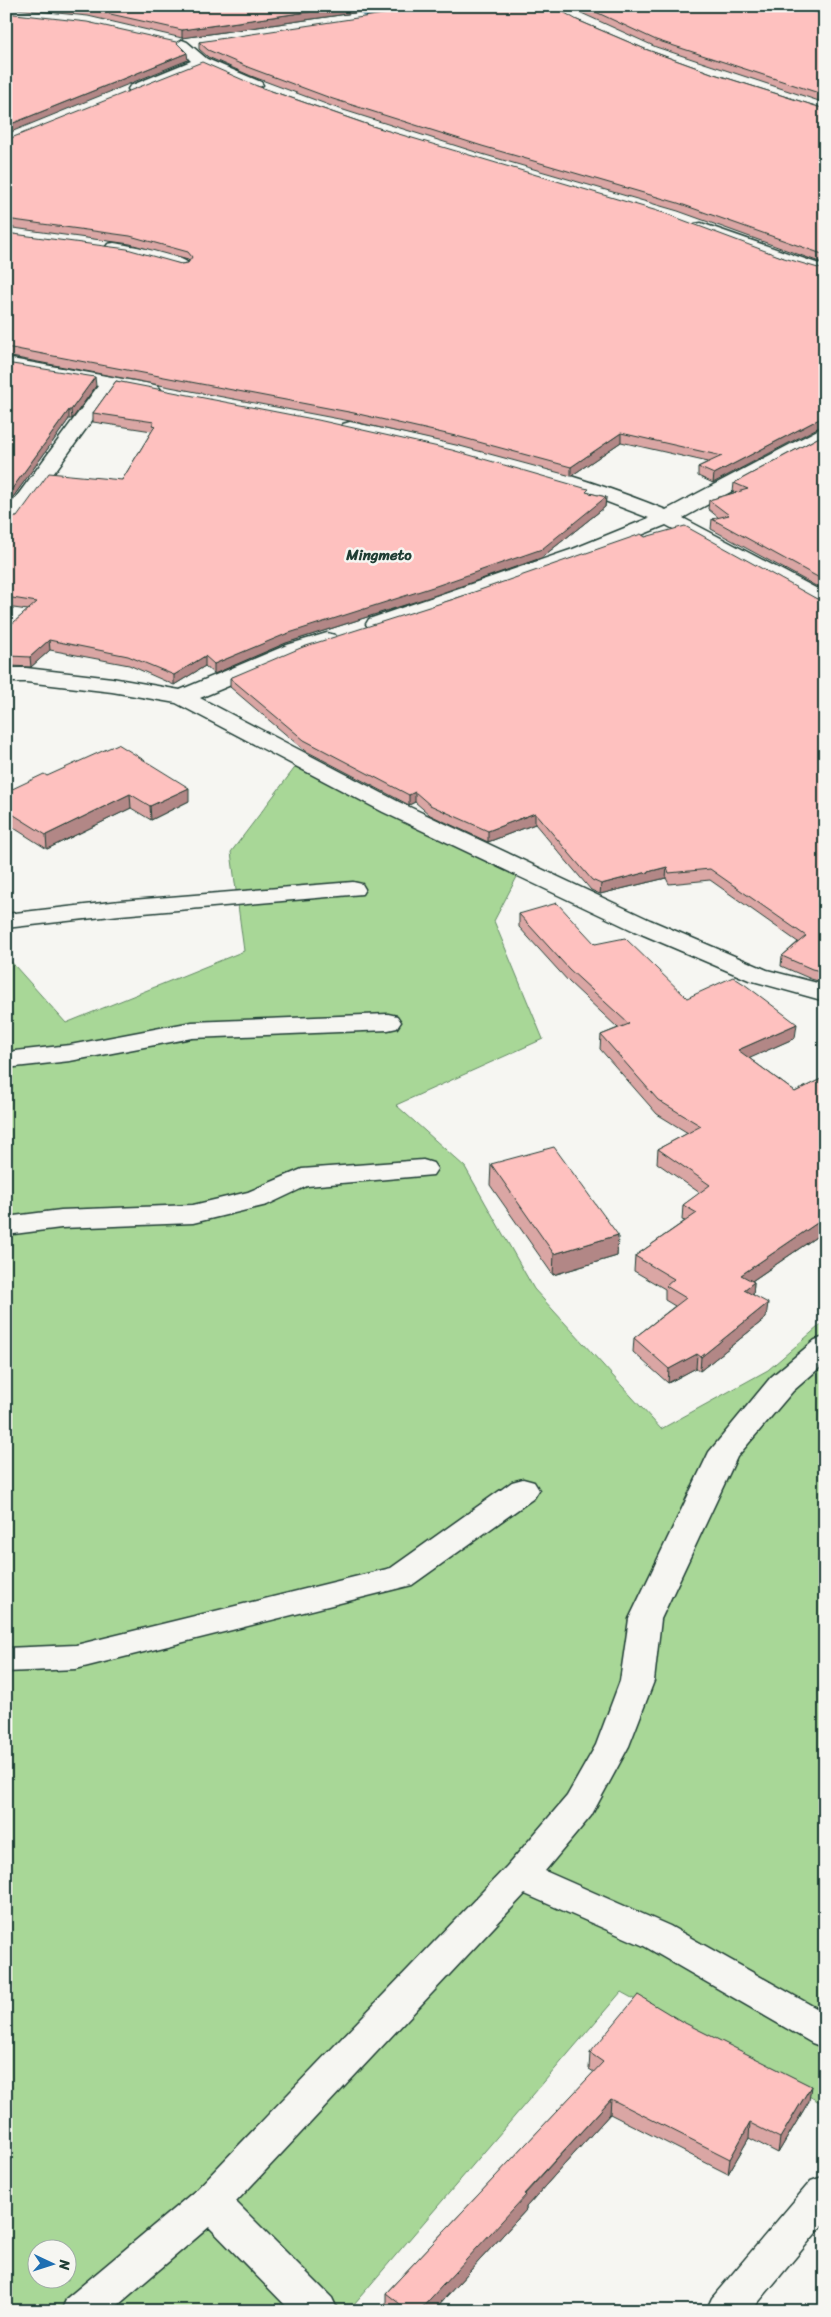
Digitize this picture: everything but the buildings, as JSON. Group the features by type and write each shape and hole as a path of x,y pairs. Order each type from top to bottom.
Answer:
{"street":[{"path":"166,41 182,45 202,43"},
{"path":"182,45 202,62 272,91"},
{"path":"122,95 202,62"},
{"path":"689,224 825,272"},
{"path":"101,246 148,255 182,266"},
{"path":"6,364 172,394"},
{"path":"9,521 111,382"},
{"path":"334,425 410,440 520,468 596,491 667,518 825,602"},
{"path":"182,697 295,650 571,556 667,518 825,432"},
{"path":"6,675 26,675 112,685 182,697 391,807 641,925 758,975 825,993"},
{"path":"6,921 120,908 353,889"},
{"path":"6,1060 70,1053 192,1030 388,1022"},
{"path":"6,1226 61,1219 193,1214 257,1199 302,1178 423,1169"},
{"path":"81,2311 210,2202 520,1876 579,1806 612,1746 637,1681 644,1619 724,1452 782,1384 825,1347"},
{"path":"6,1660 76,1657 401,1577 523,1490"},
{"path":"520,1876 656,1936 825,2032"},
{"path":"726,2311 825,2193"},
{"path":"210,2202 318,2311"}],"green space":[{"path":"297,765 518,875 494,921 543,1039 396,1105 465,1167 534,1289 661,1429 768,1370 825,1321 825,2105 621,1992 348,2311 6,2311 6,956 66,1023 244,951 231,852"}],"waterway":[{"path":"356,6 380,25"}],"district":[{"name":"Mingmeto","path":"379,555"}]}
